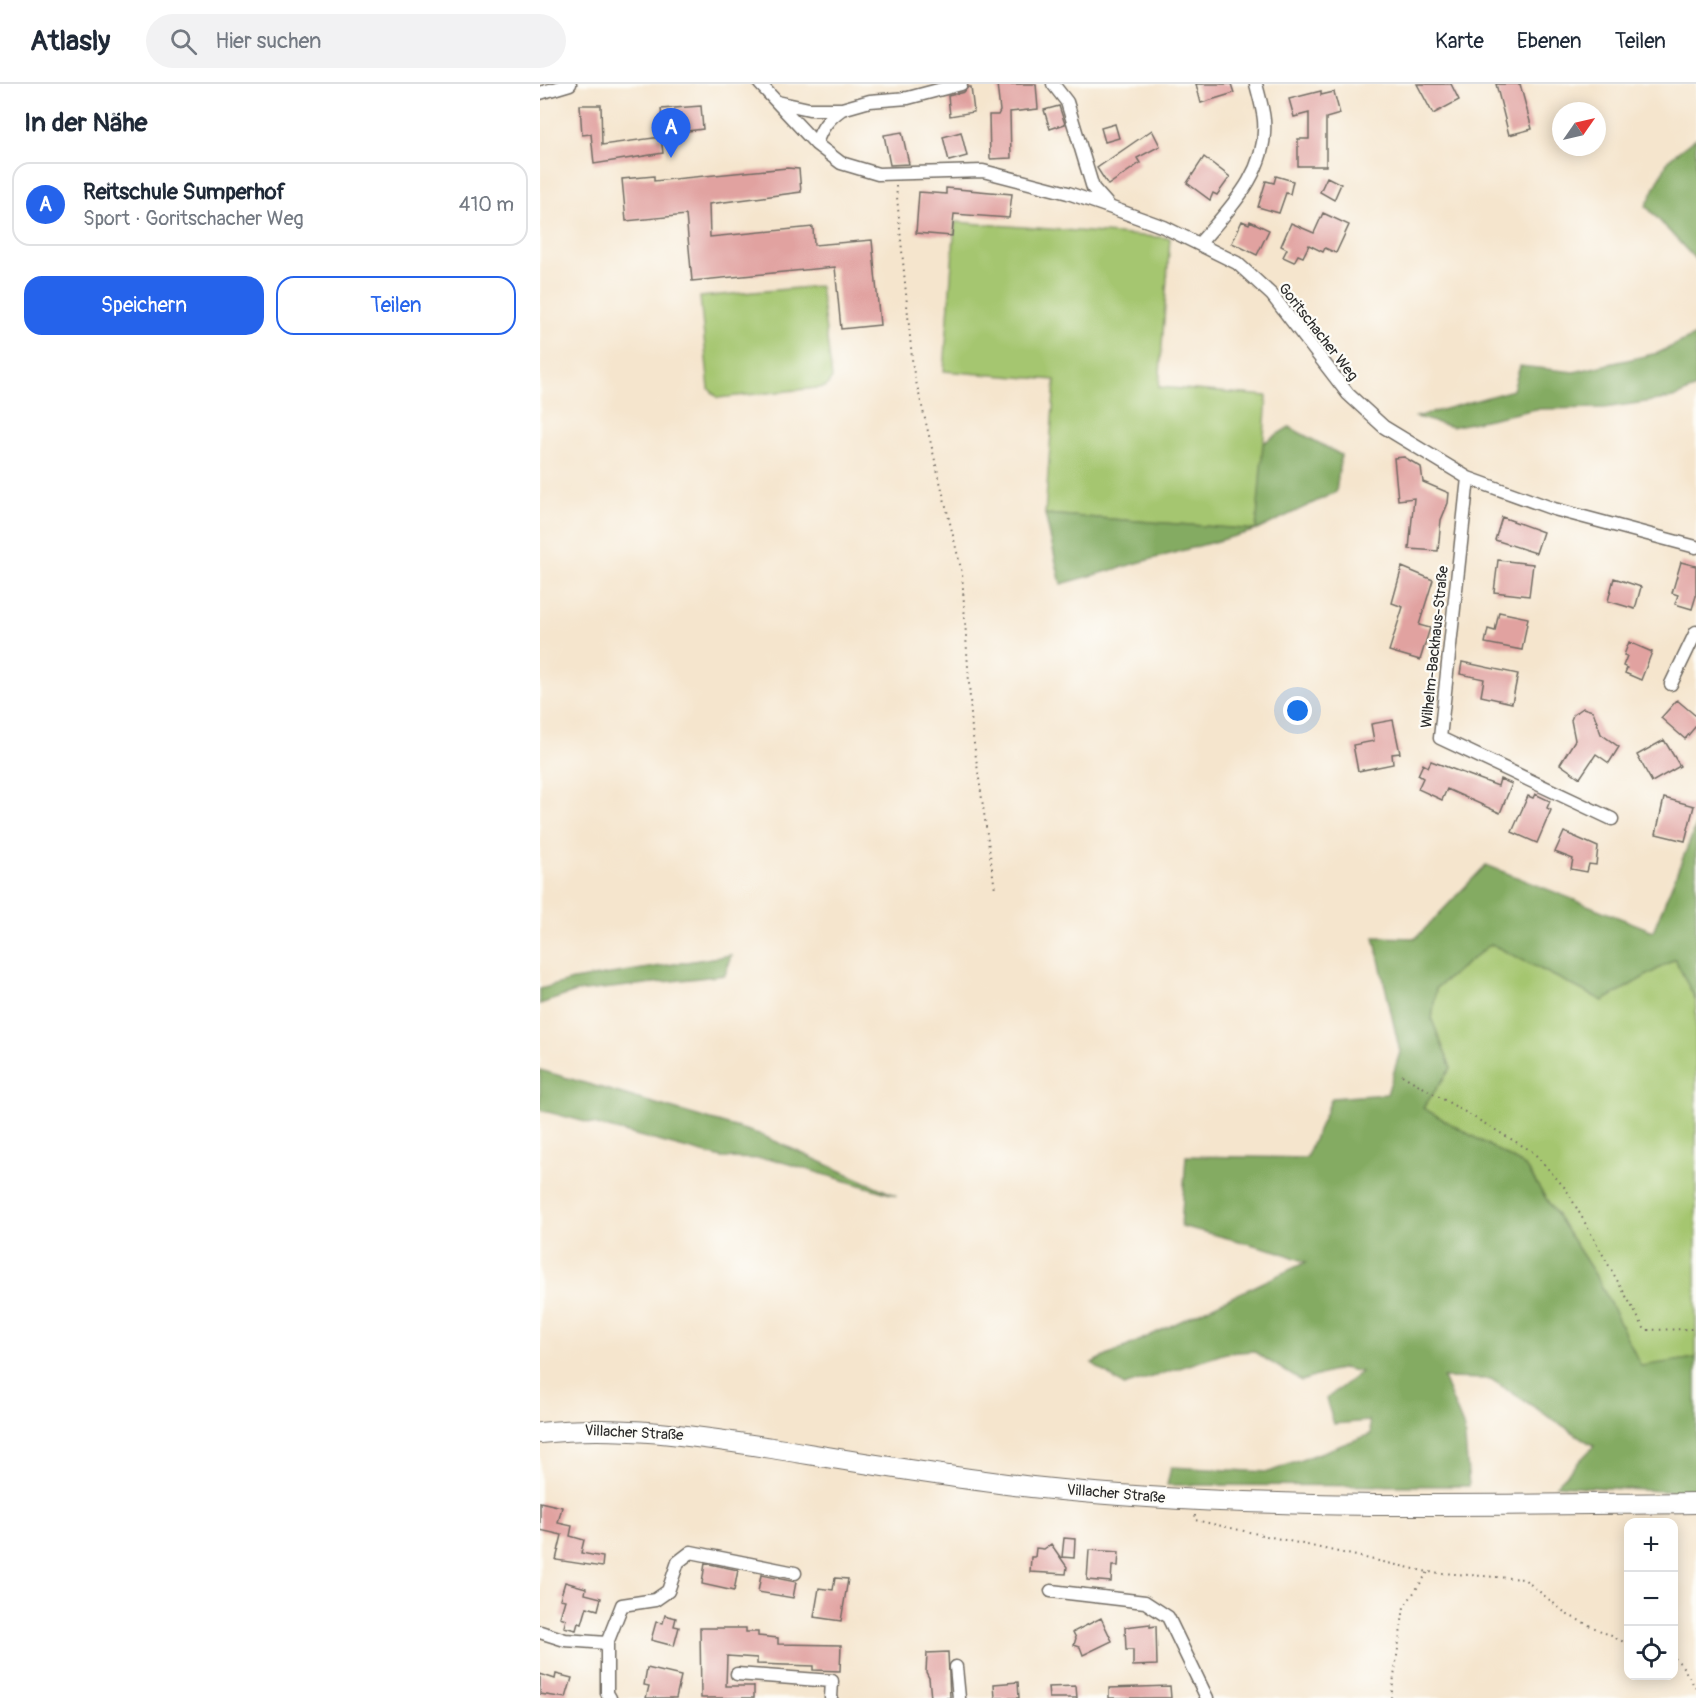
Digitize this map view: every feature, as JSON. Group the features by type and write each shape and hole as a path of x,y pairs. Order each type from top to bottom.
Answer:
{"main road":[{"name":"Villacher Straße","path":"540,1433 591,1429 679,1434 1030,1486 1196,1500 1379,1506 1696,1503"}],"street":[{"path":"540,93 570,84"},
{"name":"Goritschacher Weg","path":"760,84 816,144 841,163 878,174 983,171 1068,193 1164,227 1199,244 1237,263 1272,295 1348,394 1384,427 1468,478 1554,509 1696,547"},
{"path":"773,100 809,109 842,109 870,101 908,98 961,84"},
{"path":"1053,84 1067,102 1093,188 1112,208"},
{"path":"1199,244 1241,195 1261,159 1264,120 1256,84"},
{"path":"816,144 820,130 830,117 842,109"},
{"name":"Wilhelm-Backhaus-Straße","path":"1468,478 1440,738 1612,819"},
{"path":"1671,684 1696,632"},
{"path":"610,1698 607,1694 607,1643 622,1605 655,1600 668,1591 678,1562 691,1552 795,1573"},
{"path":"1052,1591 1145,1602 1168,1617 1207,1698"},
{"path":"540,1632 565,1640 607,1643"},
{"path":"956,1667 959,1698"},
{"path":"737,1674 832,1681 831,1698"}],"path":[{"path":"896,182 913,369 963,573 972,730 995,889"},
{"path":"1401,1076 1533,1152 1566,1189 1645,1330 1696,1329"},
{"path":"1196,1500 1195,1520 1428,1572 1524,1579 1568,1615 1624,1642"},
{"path":"1391,1698 1404,1607 1428,1572"},
{"path":"1678,1661 1696,1688"}],"green space":[{"path":"1696,138 1696,260 1646,206 1669,159"},
{"path":"955,222 1170,238 1159,387 1267,396 1257,530 1045,514 1055,380 944,371"},
{"path":"820,286 832,378 826,387 718,398 709,389 700,297"},
{"path":"1696,335 1696,388 1673,398 1604,408 1536,409 1452,427 1416,417 1513,390 1520,366 1574,372 1658,353"},
{"path":"1289,427 1341,455 1336,492 1257,530 1061,584 1045,514 1256,530 1263,443"},
{"path":"1696,826 1696,1001 1675,959 1603,1001 1491,944 1436,988 1432,1020 1451,1068 1423,1108 1525,1166 1598,1279 1641,1366 1696,1358 1696,1493 1556,1485 1594,1446 1491,1379 1443,1378 1464,1428 1469,1486 1167,1485 1171,1467 1269,1472 1371,1434 1369,1421 1334,1424 1326,1399 1361,1372 1343,1368 1301,1381 1253,1351 1226,1353 1124,1386 1092,1363 1306,1262 1277,1251 1181,1226 1186,1156 1306,1158 1332,1098 1387,1094 1400,1052 1374,937 1416,938 1486,865 1653,931"},
{"path":"1491,944 1603,1001 1675,959 1696,1001 1696,1358 1641,1367 1598,1279 1525,1166 1422,1108 1451,1068 1432,1020 1436,988"},
{"path":"731,955 725,975 576,992 540,1004 540,989 573,980"},
{"path":"540,1070 759,1134 897,1196 772,1159 722,1158 540,1110"}],"building":[{"path":"997,84 1036,84 1038,109 1010,112 1011,158 990,159 989,115 998,115 1000,111"},
{"path":"1196,84 1231,84 1234,93 1201,103"},
{"path":"1417,84 1451,84 1459,100 1433,114"},
{"path":"1496,84 1520,84 1532,129 1509,135"},
{"path":"971,87 974,112 950,116 948,96 964,92"},
{"path":"1321,91 1321,95 1334,92 1340,114 1326,118 1326,166 1298,166 1298,139 1309,139 1309,113 1294,117 1289,99"},
{"path":"580,105 601,105 602,145 661,137 663,153 594,164 591,134 582,135"},
{"path":"701,106 703,129 664,134 661,109"},
{"path":"1059,106 1065,124 1050,129 1044,110"},
{"path":"1115,124 1119,138 1105,142 1101,128"},
{"path":"1152,130 1160,146 1137,158 1140,163 1108,185 1097,168"},
{"path":"902,132 909,164 890,165 884,135"},
{"path":"961,132 967,156 949,161 943,137"},
{"path":"1204,157 1230,177 1217,195 1213,193 1210,200 1187,183"},
{"path":"787,168 799,169 801,192 709,204 710,237 813,227 814,245 872,240 880,325 841,329 835,267 692,281 686,215 626,221 622,179 654,176 654,181"},
{"path":"1276,176 1293,181 1290,194 1286,193 1279,213 1258,207 1266,181 1274,183"},
{"path":"1327,177 1341,184 1334,200 1320,192"},
{"path":"946,188 1012,194 1009,218 954,214 952,236 916,233 919,192 946,194"},
{"path":"1323,213 1349,225 1336,253 1325,248 1323,252 1309,245 1303,257 1298,255 1294,262 1283,257 1287,249 1281,246 1291,223 1314,233"},
{"path":"1242,221 1249,224 1250,221 1269,230 1257,255 1232,243"},
{"path":"1404,457 1421,467 1423,482 1449,493 1448,503 1441,520 1438,551 1409,549 1414,498 1398,500 1394,458"},
{"path":"1502,517 1543,532 1536,553 1495,540"},
{"path":"1498,560 1533,564 1529,596 1494,592"},
{"path":"1681,562 1696,566 1696,596 1692,609 1675,604 1678,595 1672,593"},
{"path":"1402,567 1433,580 1419,625 1430,628 1420,660 1389,651 1403,607 1392,603"},
{"path":"1614,578 1641,587 1635,609 1608,601"},
{"path":"1499,612 1528,618 1522,650 1485,643 1488,629 1495,631"},
{"path":"1629,642 1652,652 1641,680 1625,673 1627,668 1623,666 1627,656 1624,655"},
{"path":"1462,662 1518,674 1512,703 1481,696 1484,679 1460,674"},
{"path":"1677,700 1696,716 1696,726 1685,739 1661,718"},
{"path":"1583,708 1593,711 1601,734 1619,747 1609,763 1596,754 1580,778 1560,764 1575,740 1571,720 1573,715"},
{"path":"1393,720 1400,753 1392,754 1393,764 1358,771 1353,745 1374,741 1371,724"},
{"path":"1664,740 1680,766 1652,782 1637,755"},
{"path":"1431,761 1498,786 1500,779 1512,784 1500,813 1447,789 1442,800 1418,789 1423,778 1418,775 1423,764 1428,767"},
{"path":"1535,794 1550,801 1547,808 1551,810 1537,843 1512,832 1528,796 1533,798"},
{"path":"1664,798 1694,806 1685,841 1656,834"},
{"path":"1564,832 1598,847 1596,865 1589,864 1587,872 1571,869 1573,859 1555,852"},
{"path":"540,1502 562,1507 558,1523 572,1526 570,1536 584,1540 581,1553 603,1557 602,1567 556,1560 562,1535 540,1530"},
{"path":"1064,1538 1075,1539 1074,1558 1062,1557"},
{"path":"1051,1544 1067,1567 1066,1574 1030,1572 1031,1557 1035,1557 1036,1548 1044,1549"},
{"path":"1089,1550 1119,1552 1118,1566 1112,1566 1111,1582 1087,1580"},
{"path":"705,1563 738,1570 734,1591 702,1584"},
{"path":"761,1575 796,1582 793,1598 758,1592"},
{"path":"835,1578 848,1579 841,1621 814,1617 819,1588 833,1590"},
{"path":"565,1582 586,1588 585,1594 601,1598 598,1610 587,1607 582,1624 578,1623 576,1630 564,1627 566,1619 560,1617 565,1600 560,1599"},
{"path":"665,1615 676,1618 674,1626 679,1627 674,1646 651,1640 656,1622 663,1623"},
{"path":"1101,1618 1112,1641 1083,1655 1080,1647 1074,1645 1076,1638 1073,1632"},
{"path":"1150,1624 1150,1627 1156,1626 1157,1665 1133,1666 1133,1650 1126,1650 1125,1627"},
{"path":"700,1628 746,1628 746,1632 758,1632 758,1636 778,1638 778,1644 841,1645 840,1671 813,1670 813,1666 757,1664 757,1658 727,1656 726,1686 754,1686 754,1698 701,1698"},
{"path":"948,1652 950,1698 931,1698 929,1678 926,1672 927,1653"},
{"path":"647,1668 681,1676 676,1698 646,1698 649,1686 644,1685"},
{"path":"540,1674 555,1679 556,1674 572,1678 566,1698 540,1694"},
{"path":"1018,1682 1019,1698 995,1698 994,1684"},
{"path":"1076,1686 1077,1698 1049,1698 1048,1687"},
{"path":"1170,1686 1171,1698 1109,1698 1109,1688"}],"place":[{"name":"Reitschule Sumperhof","path":"671,158"}]}
